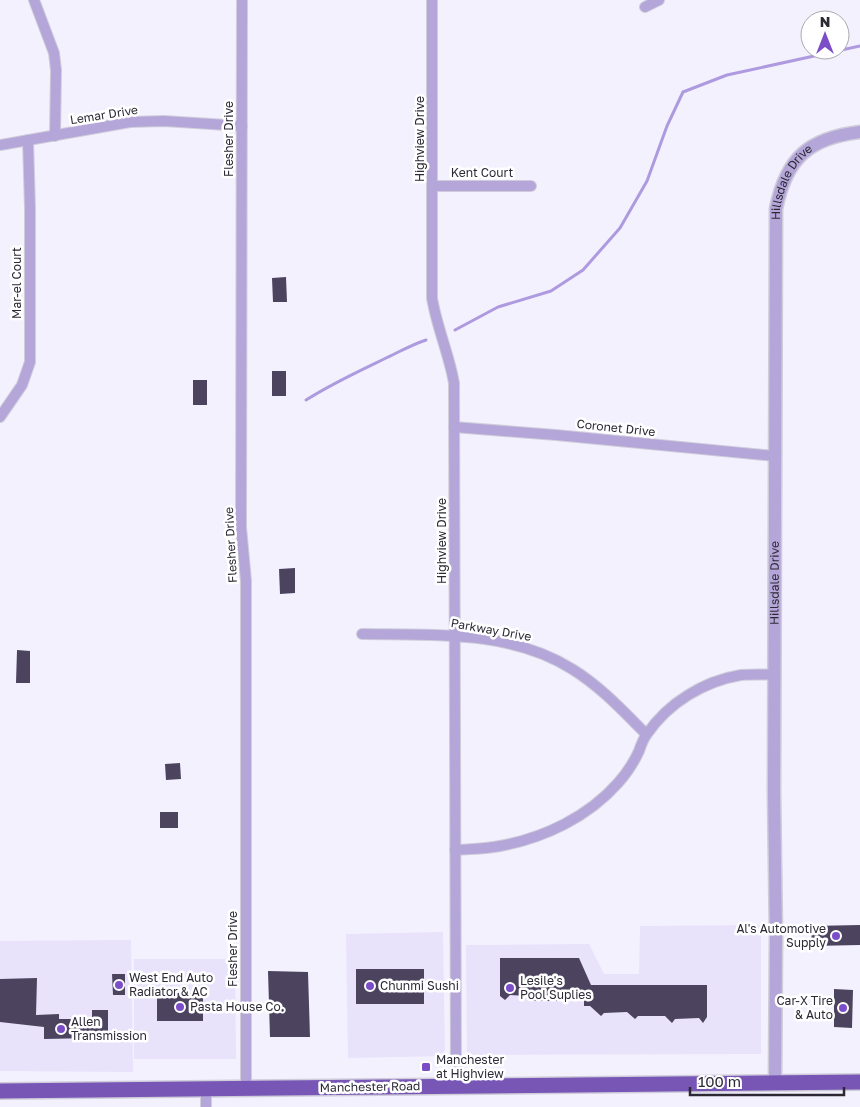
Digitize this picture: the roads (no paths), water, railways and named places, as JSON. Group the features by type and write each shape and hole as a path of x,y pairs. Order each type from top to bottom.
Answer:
{"highway":[{"name":"Manchester Road","path":"0,1091 860,1082"}],"street":[{"path":"34,0 54,53 56,70 55,136"},
{"name":"Flesher Drive","path":"242,0 241,527 246,581 246,1088"},
{"name":"Highview Drive","path":"432,0 432,298 454,383 456,1086"},
{"path":"644,7 659,0"},
{"name":"Lemar Drive","path":"0,145 130,122 164,121 242,126"},
{"name":"Hillsdale Drive","path":"775,1083 776,209 779,192 786,176 795,162 807,150 822,140 838,135 860,132"},
{"name":"Mar-el Court","path":"0,417 22,385 30,362 28,140"},
{"name":"Kent Court","path":"432,186 531,186"},
{"name":"Coronet Drive","path":"454,427 775,456"},
{"name":"Parkway Drive","path":"362,634 455,635 513,645 554,658 591,682 646,734"},
{"path":"454,850 499,846 526,840 566,824 618,782 638,753 646,734 674,706 692,692 715,682 741,675 775,674"},
{"path":"206,1088 206,1107"}],"waterway":[{"path":"455,330 498,307 551,291 583,270 620,228 647,181 667,126 683,92 727,75 860,46"},
{"path":"306,400 354,373 426,340"}],"place":[{"name":"Al's Automotive Supply","path":"836,936"},
{"name":"West End Auto Radiator & AC","path":"119,985"},
{"name":"Chunmi Sushi","path":"370,986"},
{"name":"Lesile's Pool Suplies","path":"510,988"},
{"name":"Pasta House Co.","path":"180,1007"},
{"name":"Car-X Tire & Auto","path":"843,1008"},
{"name":"Allen Transmission","path":"61,1029"},
{"name":"Manchester at Highview","path":"426,1067"}]}
